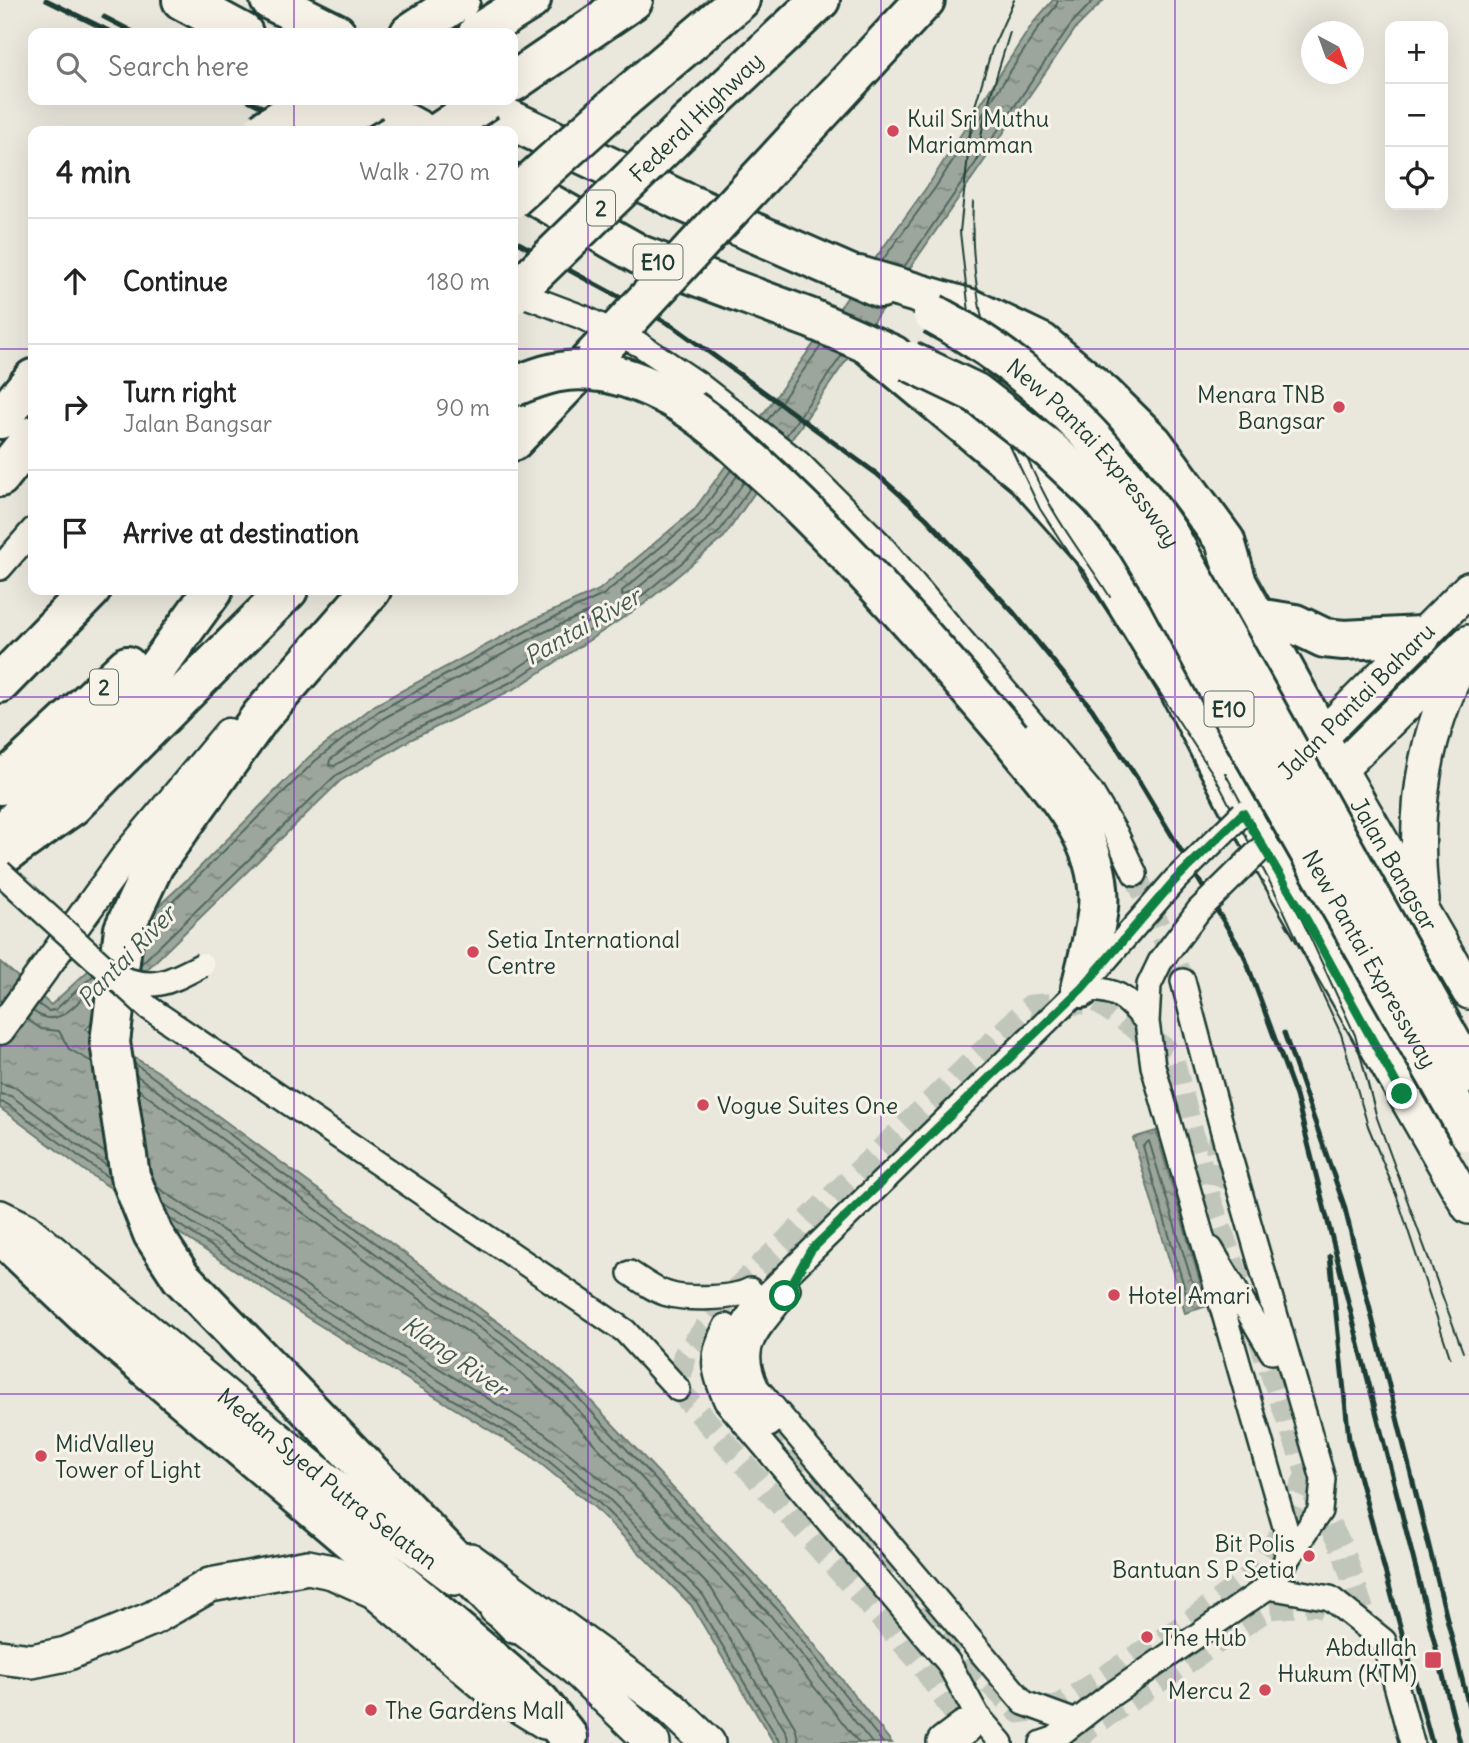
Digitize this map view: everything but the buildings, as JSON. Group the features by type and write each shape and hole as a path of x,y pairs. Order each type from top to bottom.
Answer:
{"highway":[{"path":"182,0 234,28"},
{"path":"270,0 326,28"},
{"path":"418,28 460,0"},
{"path":"486,28 531,0"},
{"path":"659,68 726,0"},
{"path":"518,194 622,100 740,0"},
{"name":"Federal Highway","path":"518,287 820,0"},
{"path":"518,436 925,0"},
{"path":"518,78 622,6"},
{"path":"271,126 302,105"},
{"path":"329,126 364,105"},
{"path":"372,105 411,126"},
{"path":"448,126 479,105"},
{"name":"New Pantai Expressway","path":"480,105 677,199 860,277 970,334 1007,359 1087,429 1114,459 1169,535 1469,1074"},
{"name":"New Pantai Expressway","path":"518,186 640,255 812,319 976,393 1050,450 1101,498 1137,544 1167,593 1240,730 1469,1132"},
{"path":"860,277 971,309 1042,343 1104,395 1153,443 1225,541 1237,583 1330,753"},
{"path":"870,346 1027,477 1101,560 1175,681 1243,813"},
{"path":"518,385 547,373 569,369 601,372 646,385 700,416 810,515 1019,727 1073,817 1097,876 1098,908 1082,988"},
{"path":"0,419 28,385"},
{"path":"0,425 28,406"},
{"path":"0,478 28,442"},
{"path":"0,683 86,595"},
{"name":"2","path":"0,785 202,595"},
{"path":"0,837 156,669 209,595"},
{"path":"0,857 72,806 283,595"},
{"path":"366,595 141,859 124,929 110,1042 130,1177 153,1234 181,1277 517,1624"},
{"path":"1256,618 1295,624 1324,638 1344,640 1421,636"},
{"path":"1175,681 1209,712 1227,713 1247,708 1263,691 1271,671 1256,618"},
{"path":"0,1234 94,1323 506,1671 540,1702 571,1740"}],"main road":[{"name":"Jalan Pantai Baharu","path":"1264,846 1330,753 1421,636 1469,589"},
{"name":"Jalan Pantai Baharu","path":"1243,813 1330,753 1469,642"},
{"path":"1423,909 1418,862 1418,813 1425,766 1437,719 1469,649"},
{"name":"Jalan Bangsar","path":"1330,753 1469,992"},
{"path":"1243,813 1469,1207"},
{"path":"1306,919 1302,877 1312,858 1325,847 1345,839 1362,841 1395,862"},
{"name":"Medan Syed Putra Selatan","path":"0,1217 26,1230 352,1501 572,1665 653,1743"},
{"path":"427,1531 523,1597 667,1705 708,1743"},
{"path":"0,1657 33,1661 66,1654 153,1618 210,1585 308,1567 332,1572 374,1591 488,1687 571,1740"}],"street":[{"path":"518,294 582,317 639,344 697,383 799,462 880,544 1019,727 1090,792 1116,834 1135,874"},
{"path":"3,565 28,536"},
{"path":"769,1425 739,1380 731,1354 733,1343 755,1306 1082,988 1175,880 1243,813"},
{"path":"1264,846 1199,910 1160,962 1149,985 1147,1022 1153,1066 1288,1537 1286,1565"},
{"path":"0,1030 141,859"},
{"path":"0,872 149,1008 625,1331 678,1389"},
{"path":"110,974 145,987 173,980 202,965"},
{"path":"1050,1742 1268,1587 1286,1565 1320,1511 1323,1479 1229,1154 1183,981"},
{"path":"1082,988 1108,990 1126,998 1147,1022"},
{"path":"1198,1228 1236,1287 1272,1352"},
{"path":"811,1250 780,1260 750,1290 723,1331 713,1372 726,1401 948,1662 977,1715 1001,1743"},
{"path":"811,1250 785,1296 751,1339 749,1371 757,1388 1024,1703 1076,1722"},
{"path":"630,1273 668,1294 711,1297 741,1294 750,1290"},
{"path":"1268,1587 1330,1598 1384,1641 1412,1743"}],"water":[{"path":"1053,0 1104,0 1076,28 724,537 644,604 518,687 412,739 340,781 86,1029 157,1071 536,1350 574,1383 783,1605 892,1743 774,1743 691,1605 595,1508 530,1455 308,1318 88,1173 0,1108 0,962 51,1005 191,876 310,756 375,705 533,620 599,590 694,510 929,184 1033,23"},
{"path":"1156,1131 1207,1306 1185,1313 1133,1138"}],"tunnel":[{"path":"1135,874 1183,981"},
{"path":"975,1743 919,1661 678,1389 684,1356 733,1292 1030,1006 1098,1002 1171,1053 1210,1199"},
{"path":"1223,1130 1217,1149 1217,1177 1210,1199 1243,1292"},
{"path":"1258,1335 1315,1497 1343,1550 1372,1639"},
{"path":"769,1425 975,1669 1019,1712 1059,1706 1192,1620 1261,1568 1283,1529 1307,1474"},
{"path":"1077,1743 1087,1729 1269,1608 1319,1604 1334,1615"}],"tram line":[{"path":"1014,0 992,49 972,116 960,232 972,339 999,423 1040,509 1215,777 1277,896 1341,1034 1368,1126 1397,1197 1450,1357"},
{"path":"977,160 985,114 1010,32"},
{"path":"973,202 976,280 982,319 1002,395 1031,468 1049,503 1110,597"},
{"path":"1225,773 1288,889 1355,1035 1377,1118 1463,1352"}],"railway":[{"path":"46,0 103,28"},
{"path":"104,17 125,28"},
{"path":"258,105 300,126"},
{"path":"302,118 317,126"},
{"path":"518,243 673,326 877,474 926,518 1014,613 1092,709 1139,781 1244,955 1296,1096 1460,1743"},
{"path":"1284,1033 1344,1205 1469,1707"},
{"path":"1330,1256 1349,1439 1432,1743"}],"place":[{"name":"Kuil Sri Muthu Mariamman","path":"893,131"},
{"name":"Menara TNB Bangsar","path":"1339,407"},
{"name":"Setia International Centre","path":"473,952"},
{"name":"Vogue Suites One","path":"703,1105"},
{"name":"Hotel Amari","path":"1114,1295"},
{"name":"MidValley Tower of Light","path":"41,1456"},
{"name":"Bit Polis Bantuan S P Setia","path":"1309,1556"},
{"name":"The Hub","path":"1147,1637"},
{"name":"Abdullah Hukum (KTM)","path":"1433,1660"},
{"name":"Mercu 2","path":"1265,1690"},
{"name":"The Gardens Mall","path":"371,1710"}],"route":[{"path":"785,1296 811,1250 1082,988 1175,880 1243,813 1306,919 1402,1094"}],"water label":[{"name":"Pantai River","path":"582,626"},
{"name":"Pantai River","path":"126,956"},
{"name":"Klang River","path":"455,1356"}]}
